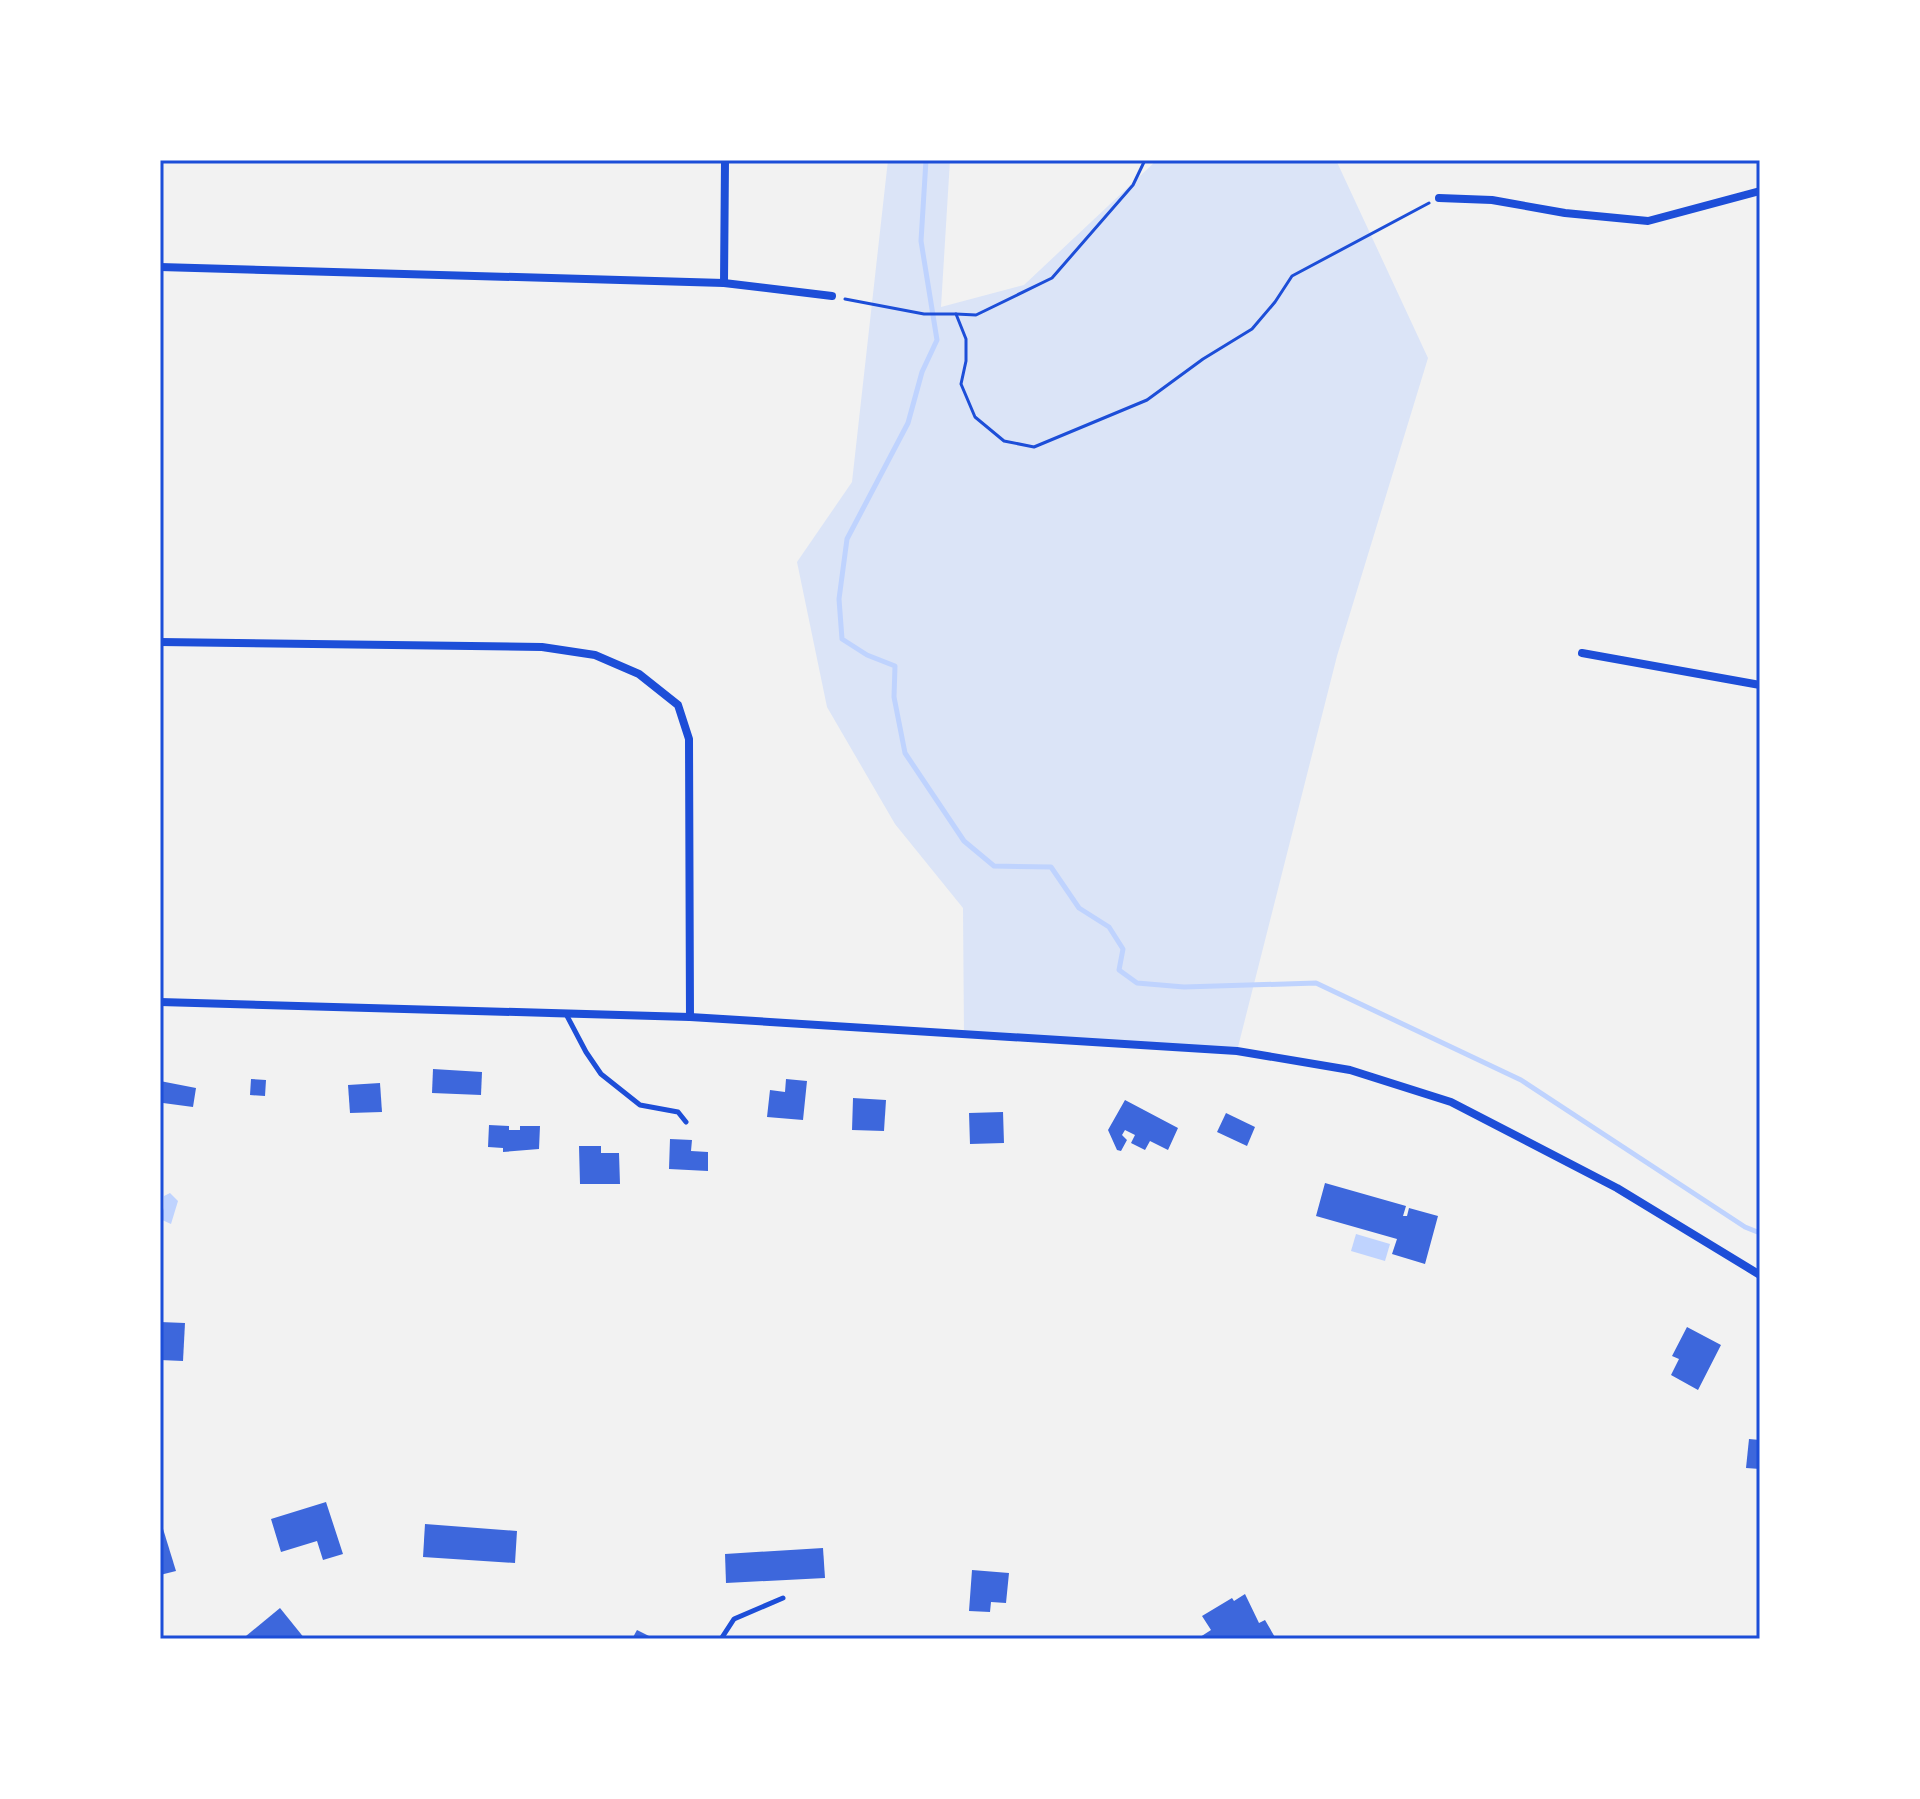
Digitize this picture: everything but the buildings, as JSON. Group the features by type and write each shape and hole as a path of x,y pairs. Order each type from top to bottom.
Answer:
{"street":[{"path":"724,283 725,160"},
{"path":"1439,198 1453,196 1492,200 1565,213 1648,221 1760,191"},
{"path":"160,267 724,283 832,296"},
{"path":"160,642 542,647 595,655 639,674 678,705 689,739 690,1017"},
{"path":"1582,653 1760,685"},
{"path":"160,1002 690,1017 1237,1051 1350,1070 1451,1102 1617,1188 1760,1275"}],"lane":[{"path":"565,1014 601,1074 640,1105 678,1112 686,1122"},
{"path":"721,1639 734,1619 783,1598"}],"path":[{"path":"832,296 924,314 976,315 1052,278 1133,185 1145,160"},
{"path":"956,314 966,339 966,361 961,384 975,417 1004,441 1034,447 1147,400 1203,359 1252,329 1292,276 1439,198"}],"shaded area":[{"path":"888,160 950,160 941,307 1024,285 1157,160 1336,160 1428,358 1337,656 1237,1051 964,1034 963,908 895,824 827,707 797,562 852,482"}],"water":[{"path":"170,1193 178,1201 171,1224 160,1219 164,1196"},
{"path":"1356,1234 1390,1244 1385,1261 1351,1251"}],"waterway":[{"path":"926,160 921,241 937,340 922,372 908,423 847,539 839,599 842,639 867,655 895,666 894,697 905,753 964,841 994,866 1051,867 1079,908 1109,927 1123,949 1119,970 1137,983 1184,987 1316,983 1521,1080 1745,1227 1760,1233"},
{"path":"1186,160 1212,160"}]}
